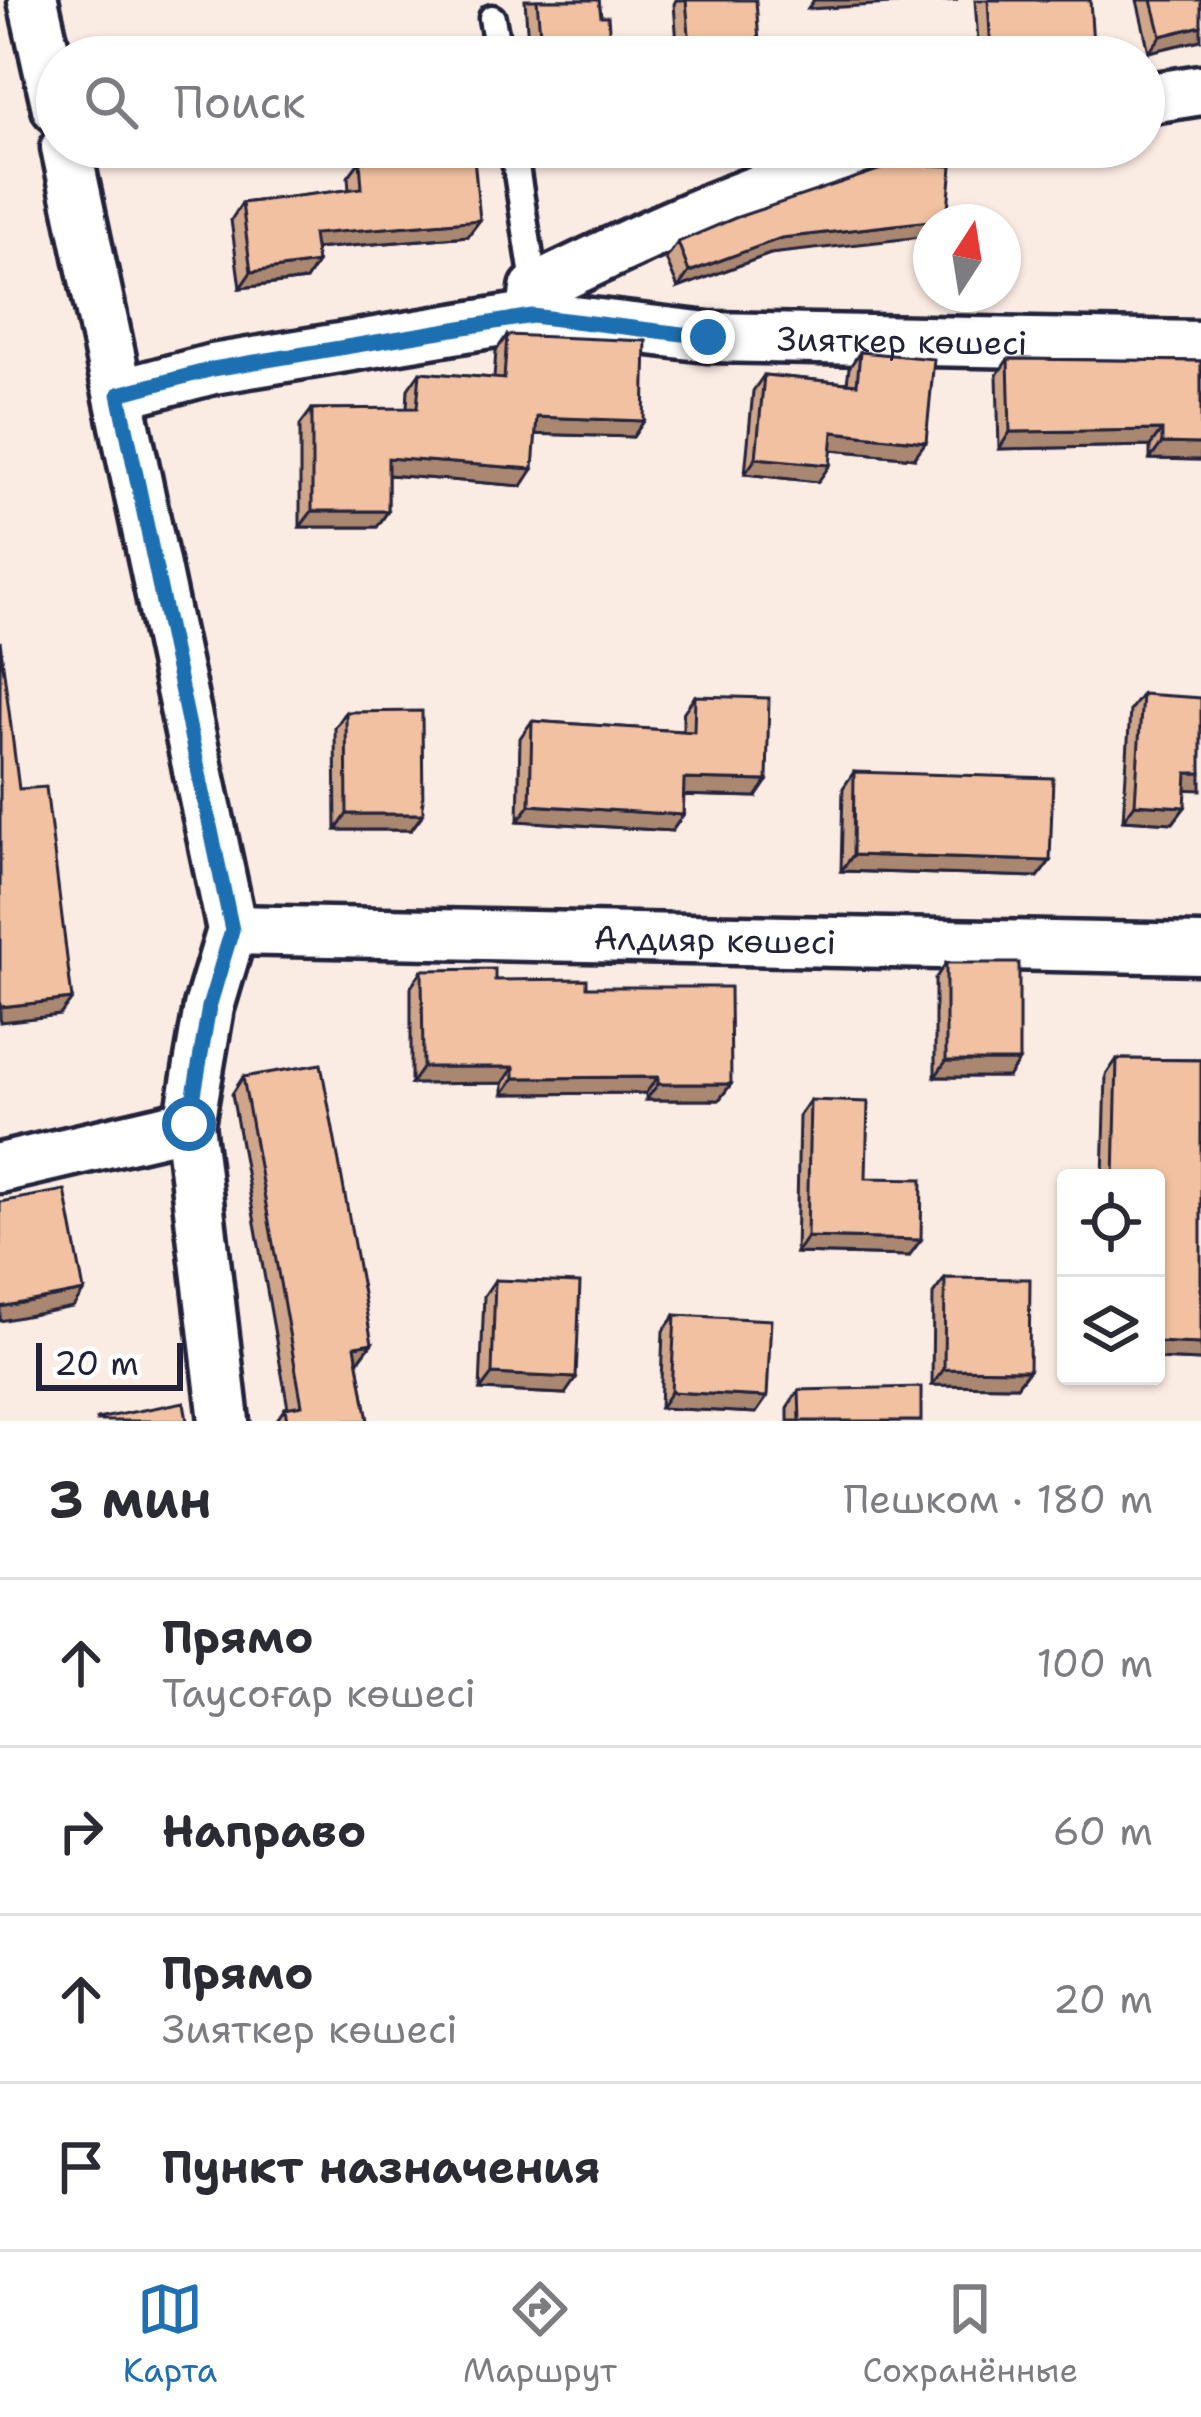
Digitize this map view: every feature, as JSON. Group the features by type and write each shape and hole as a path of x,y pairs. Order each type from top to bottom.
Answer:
{"street":[{"path":"33,0 41,36"},
{"path":"1165,96 1201,90"},
{"path":"71,168 232,930 209,1007 189,1124 224,1421"},
{"path":"119,394 213,369 534,303 649,233 820,168"},
{"name":"Зияткер көшесі","path":"534,303 708,337 1201,346"},
{"name":"Алдияр көшесі","path":"232,930 1201,949"},
{"path":"0,1168 189,1124"}],"lane":[{"path":"492,18 495,36"},
{"path":"516,168 534,303"}],"building":[{"path":"537,0 599,0 601,16 608,16 609,36 540,36"},
{"path":"686,0 756,0 759,36 689,36"},
{"path":"988,0 1090,0 1092,36 990,36"},
{"path":"1152,0 1201,0 1201,26 1161,36"},
{"path":"361,168 475,168 480,220 313,234 317,263 251,272 242,203 362,188"},
{"path":"884,168 952,168 948,204 913,204 913,223 781,238 689,272 678,242"},
{"path":"507,335 646,341 644,421 537,417 533,469 388,458 388,511 312,511 312,409 417,408 420,372 504,379"},
{"path":"860,352 934,359 926,442 833,432 830,465 756,458 764,375 857,384"},
{"path":"1008,359 1201,361 1201,444 1162,443 1162,430 1010,432"},
{"path":"0,641 19,789 46,787 72,999 0,1007"},
{"path":"1142,694 1201,698 1201,773 1187,773 1185,807 1135,804"},
{"path":"695,696 769,698 767,781 684,779 683,815 530,805 532,721 694,732"},
{"path":"422,711 423,814 347,814 346,712"},
{"path":"854,772 1053,778 1050,861 853,855"},
{"path":"946,963 1019,963 1019,1061 946,1061"},
{"path":"495,969 495,980 587,979 587,987 730,987 731,1084 658,1084 658,1077 514,1078 514,1067 423,1067 422,970"},
{"path":"1117,1059 1201,1060 1201,1344 1165,1342 1165,1169 1114,1169"},
{"path":"321,1064 372,1343 355,1346 368,1421 287,1421 285,1408 302,1405 243,1077"},
{"path":"810,1100 868,1102 866,1178 922,1179 921,1240 807,1237"},
{"path":"65,1190 84,1291 0,1307 0,1202"},
{"path":"945,1278 1030,1279 1029,1370 944,1369"},
{"path":"495,1280 580,1283 576,1378 492,1374"},
{"path":"675,1315 771,1320 767,1397 671,1392"},
{"path":"921,1387 921,1421 800,1421 799,1390"},
{"path":"184,1402 187,1421 97,1421 97,1419"}],"route":[{"path":"189,1124 209,1007 232,930 119,394 213,369 532,316 708,337"}]}
